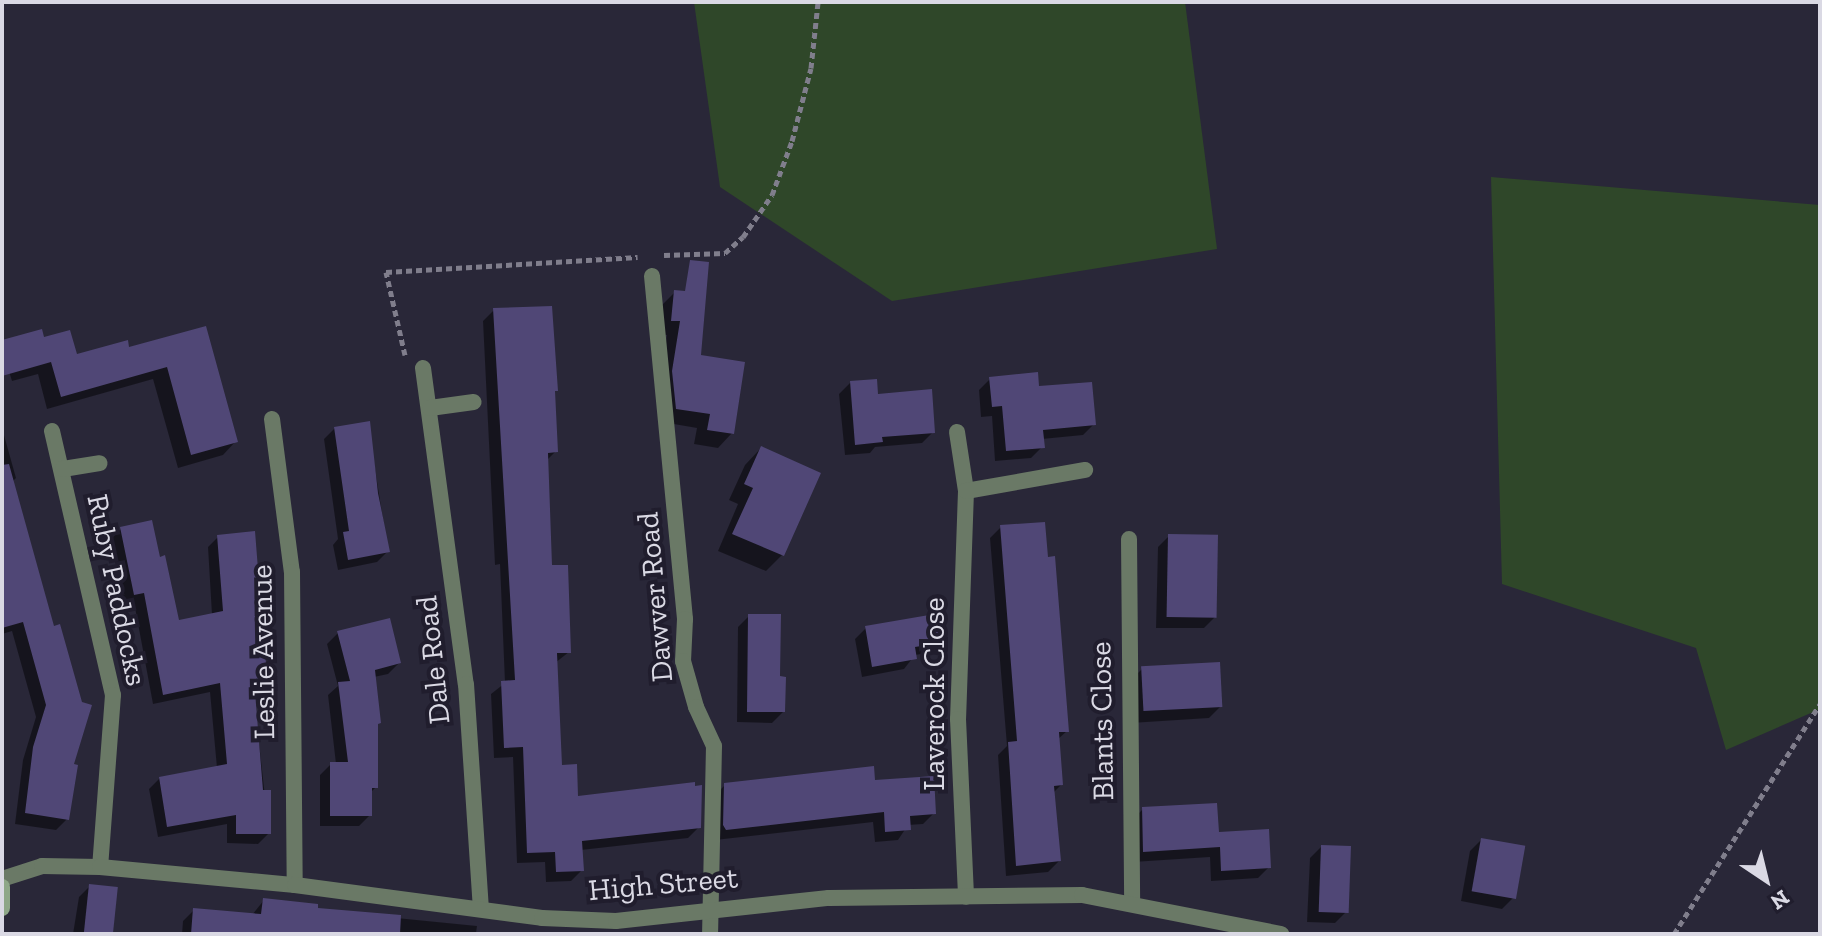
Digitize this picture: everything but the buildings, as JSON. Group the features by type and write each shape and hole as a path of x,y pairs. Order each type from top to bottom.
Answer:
{"street":[{"name":"Dawver Road","path":"652,276 685,619 683,661 696,707 714,746 713,910 710,934"},
{"name":"Dale Road","path":"423,368 466,684 481,907"},
{"path":"430,408 474,402"},
{"name":"Leslie Avenue","path":"272,419 292,572 295,885"},
{"name":"Ruby Paddocks","path":"52,431 113,695 100,867"},
{"name":"Laverock Close","path":"957,432 966,491 958,719 966,897"},
{"name":"Ruby Paddocks","path":"63,469 100,463"},
{"path":"966,491 1085,470"},
{"name":"Blants Close","path":"1129,539 1132,903"},
{"name":"High Street","path":"2,879 42,866 100,867 295,885 481,907 542,918 616,921 829,898 1082,895 1281,934"},
{"path":"2,887 2,908"}],"path":[{"path":"423,368 409,370 386,272 725,253 743,237 772,195 792,141 811,68 818,2"},
{"path":"1674,934 1820,704"}],"green space":[{"path":"694,2 1185,2 1217,249 892,301 720,187"},
{"path":"1491,177 1820,205 1820,709 1726,750 1696,648 1502,584"}]}
